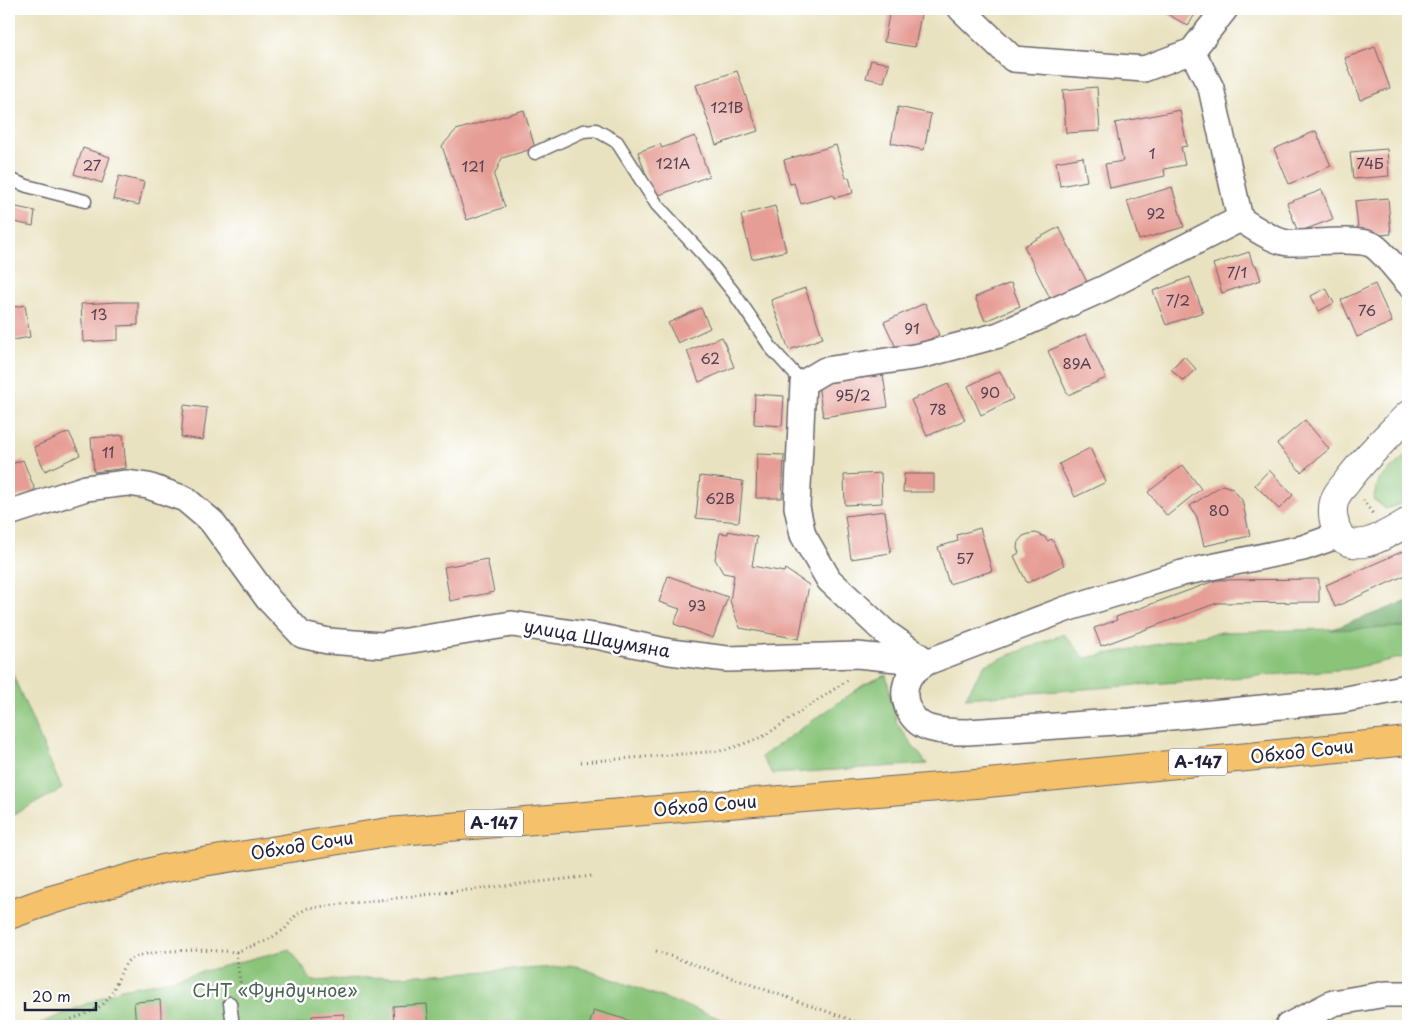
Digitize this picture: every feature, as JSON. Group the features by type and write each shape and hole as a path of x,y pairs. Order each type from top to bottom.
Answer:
{"highway":[{"name":"Обход Сочи","path":"9,915 51,900 166,868 388,832 988,783 1408,741"}],"street":[{"path":"961,9 1013,60 1144,69 1192,51 1225,9"},
{"path":"1192,51 1210,88 1240,219 1268,236 1287,243 1351,241 1373,246 1408,283"},
{"path":"927,662 886,633 829,580 803,535 797,507 803,383 825,370 920,356 1000,335 1105,288 1240,219"},
{"path":"1408,415 1356,468 1335,498 1332,518 1339,535 1348,542 1360,544 1383,536 1408,522"},
{"name":"улица Шаумяна","path":"9,513 86,488 127,483 148,486 185,499 212,522 268,599 302,635 328,641 381,645 512,624 602,637 670,652 727,659 857,656 927,662"},
{"path":"1339,535 1303,548 1182,573 1066,610 927,662 910,675 904,691 905,701 909,711 916,720 927,727 944,731 968,732 1140,720 1342,700 1408,687"},
{"path":"1288,1026 1332,1003 1386,994 1408,994"}],"lane":[{"path":"535,153 583,131 596,130 617,142 657,205 706,258 734,293 772,349 803,383"},
{"path":"9,179 27,186 85,201"},
{"path":"230,1003 233,1026"}],"path":[{"path":"1366,492 1363,500 1373,514 1382,515"},
{"path":"581,762 720,751 738,746 764,736 881,658"},
{"path":"58,1026 69,1019 88,1014 103,1004 114,989 120,974 129,960 142,954 209,949 236,952 266,941 285,929 297,914 308,908 592,876"},
{"path":"656,950 868,1026"},
{"path":"230,1003 240,982 236,952"}],"green space":[{"path":"1408,453 1408,499 1403,503 1386,509 1373,499 1379,480"},
{"path":"1408,601 1408,627 1330,630"},
{"path":"1408,627 1408,656 1350,669 965,698 984,665 1064,634 1085,658 1223,632"},
{"path":"9,666 62,789 9,817"},
{"path":"886,675 897,724 927,764 773,774 761,757 865,684"},
{"name":"СНТ «Фундучное»","path":"290,949 312,981 576,966 741,1026 34,1026 121,989 161,982"}],"building":[{"path":"890,9 922,9 915,47 884,42"},
{"path":"1159,9 1198,9 1188,26"},
{"path":"1375,47 1390,88 1360,100 1345,58"},
{"path":"871,60 889,64 884,82 866,78"},
{"path":"737,71 758,131 716,145 696,85"},
{"path":"1097,87 1100,131 1066,133 1063,90"},
{"path":"898,107 931,114 924,150 891,143"},
{"path":"524,110 535,148 502,158 494,176 505,207 467,220 442,146 456,130"},
{"path":"1180,110 1187,146 1181,147 1185,165 1164,169 1165,176 1110,188 1105,164 1123,161 1115,123"},
{"path":"1316,131 1331,166 1289,184 1274,149"},
{"path":"695,136 709,176 654,197 638,152 660,144 662,148"},
{"path":"836,145 846,178 849,177 853,193 834,198 833,195 801,204 794,183 790,184 784,160"},
{"path":"83,148 110,157 102,183 74,174"},
{"path":"1387,149 1389,176 1353,179 1350,152"},
{"path":"1083,157 1087,181 1060,186 1056,162"},
{"path":"119,176 144,182 139,205 113,199"},
{"path":"1172,187 1184,227 1139,240 1127,201"},
{"path":"1322,190 1333,219 1298,232 1287,203"},
{"path":"1388,198 1391,234 1359,237 1355,201"},
{"path":"12,206 35,211 33,226 9,221"},
{"path":"775,206 786,251 752,259 741,215"},
{"path":"1059,227 1089,286 1053,304 1024,246"},
{"path":"1249,252 1261,280 1222,293 1213,264"},
{"path":"1190,277 1203,312 1166,325 1153,291"},
{"path":"1011,283 1020,306 985,321 975,297"},
{"path":"1375,284 1392,322 1357,337 1341,300"},
{"path":"805,288 823,338 789,350 771,300"},
{"path":"1326,288 1334,303 1319,311 1311,296"},
{"path":"138,302 138,325 118,326 118,340 83,342 81,304"},
{"path":"925,303 939,335 899,354 884,322"},
{"path":"25,305 30,337 9,341 9,308"},
{"path":"701,308 710,328 678,343 668,323"},
{"path":"1086,334 1106,378 1068,395 1048,351"},
{"path":"722,337 734,367 699,382 687,351"},
{"path":"1184,356 1196,369 1183,381 1171,369"},
{"path":"1000,371 1013,399 981,415 968,386"},
{"path":"883,375 888,407 823,417 818,384"},
{"path":"948,384 965,420 927,436 911,400"},
{"path":"755,394 784,396 782,426 754,424"},
{"path":"184,405 207,408 203,440 181,437"},
{"path":"1305,420 1329,449 1301,472 1277,444"},
{"path":"69,432 80,455 45,471 34,447"},
{"path":"123,435 126,468 94,472 91,438"},
{"path":"1090,448 1106,482 1075,497 1059,464"},
{"path":"757,454 784,455 782,498 756,498"},
{"path":"23,460 35,490 9,500 9,465"},
{"path":"1183,465 1201,489 1167,516 1148,492"},
{"path":"1269,470 1293,495 1279,509 1255,485"},
{"path":"881,473 882,503 845,505 844,475"},
{"path":"904,474 934,474 934,492 903,492"},
{"path":"700,476 743,481 739,522 696,518"},
{"path":"1222,485 1232,488 1242,500 1250,536 1204,546 1197,517 1190,506"},
{"path":"885,511 891,553 851,559 845,516"},
{"path":"980,528 992,571 949,584 938,547 958,541 957,535"},
{"path":"728,531 757,537 752,566 784,572 785,569 809,585 799,639 740,628 730,601 734,575 723,573 715,559 720,533 728,534"},
{"path":"1036,533 1045,537 1047,541 1052,539 1064,565 1027,583 1014,556 1019,553 1017,548 1018,542 1023,536"},
{"path":"1408,549 1408,574 1335,607 1326,585"},
{"path":"487,559 494,592 450,601 444,567"},
{"path":"668,576 728,597 713,638 674,624 680,609 659,602"},
{"path":"1319,579 1319,602 1217,603 1101,646 1094,628 1117,620 1116,617 1217,580"},
{"path":"160,1000 162,1026 136,1026 134,1002"},
{"path":"427,1004 429,1026 394,1026 393,1006"},
{"path":"594,1010 634,1022 633,1026 589,1026"},
{"path":"344,1014 344,1026 312,1026 312,1016"}]}
